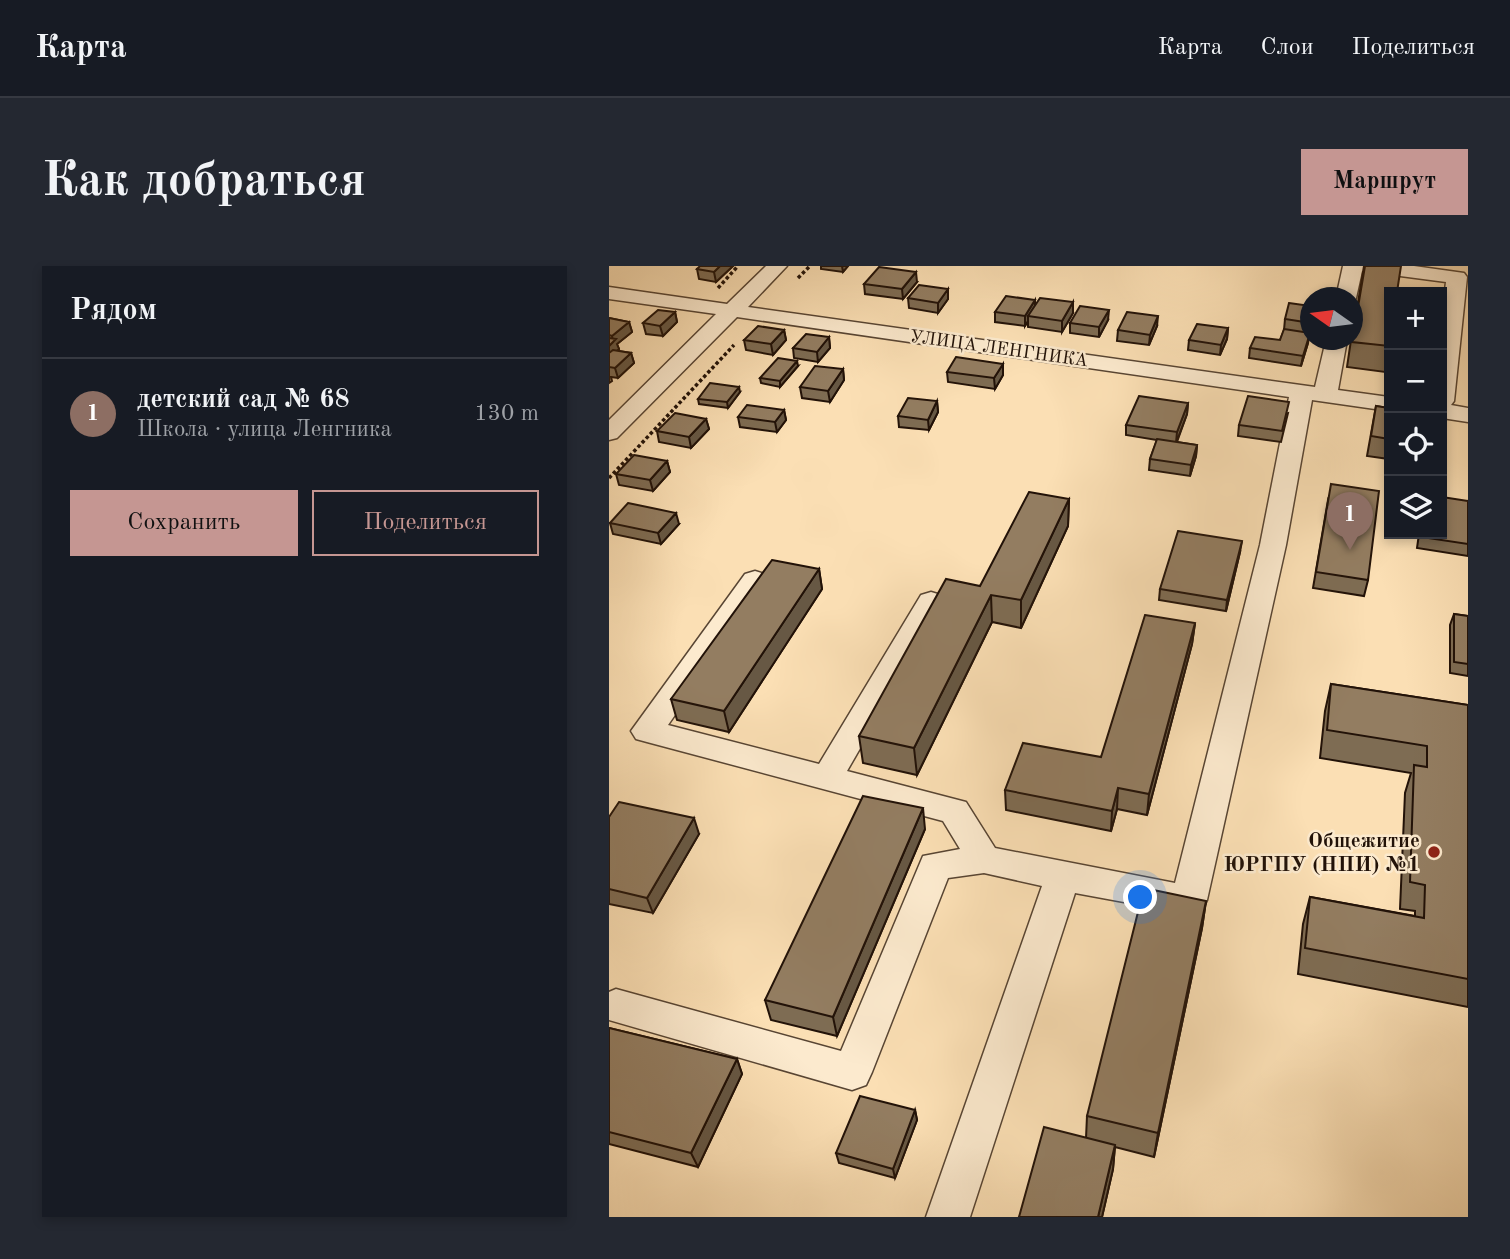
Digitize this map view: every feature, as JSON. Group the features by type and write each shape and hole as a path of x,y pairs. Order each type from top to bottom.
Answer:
{"street":[{"path":"609,433 776,266"},
{"path":"1348,287 1353,266"},
{"path":"1364,266 1457,277 1447,360"},
{"name":"УЛИЦА ЛЕНГНИКА","path":"609,293 1384,403"},
{"path":"617,1006 852,1072 935,866 984,859 1063,877 1189,900 1273,545 1313,393 1332,350"},
{"path":"1447,412 1468,415"},
{"path":"755,580 647,731 954,811 984,859"},
{"path":"827,778 931,601"},
{"path":"949,1217 1063,877"}],"path":[{"path":"609,478 810,266"}],"building":[{"path":"700,266 720,266 714,272 697,269"},
{"path":"1365,266 1401,266 1398,287 1384,287 1384,345 1363,343 1361,287"},
{"path":"879,267 916,272 902,289 864,284"},
{"path":"919,285 948,289 938,303 908,298"},
{"path":"1006,296 1035,300 1025,316 995,312"},
{"path":"1040,298 1073,302 1062,321 1028,316"},
{"path":"1289,303 1300,304 1300,321 1285,319"},
{"path":"1080,306 1109,310 1099,327 1070,323"},
{"path":"658,310 675,312 660,326 643,323"},
{"path":"1127,312 1158,316 1150,335 1118,330"},
{"path":"609,318 629,322 612,336 609,335"},
{"path":"1197,324 1228,328 1221,345 1189,340"},
{"path":"758,326 784,330 771,344 744,340"},
{"path":"1284,329 1300,331 1300,350 1305,350 1303,356 1250,348 1255,337 1280,340"},
{"path":"806,334 829,337 817,352 793,348"},
{"path":"613,350 631,353 615,368 609,367 609,353"},
{"path":"956,357 1003,364 994,378 947,372"},
{"path":"778,358 797,361 780,381 760,378"},
{"path":"815,366 843,369 828,391 800,387"},
{"path":"710,383 739,387 727,402 698,399"},
{"path":"1139,396 1188,403 1177,432 1126,425"},
{"path":"1248,396 1289,402 1282,431 1239,425"},
{"path":"908,398 937,401 928,420 898,416"},
{"path":"747,405 784,410 775,422 738,417"},
{"path":"1376,406 1384,407 1384,438 1371,436"},
{"path":"675,413 706,419 689,437 657,431"},
{"path":"1157,439 1197,445 1191,465 1150,459"},
{"path":"634,455 667,461 650,480 616,474"},
{"path":"1331,484 1379,491 1368,580 1316,572"},
{"path":"1029,492 1069,499 1021,600 991,595 914,748 859,736 946,579 980,586"},
{"path":"1447,498 1468,501 1468,544 1434,539 1447,539"},
{"path":"628,503 676,513 658,533 610,523"},
{"path":"1178,531 1242,541 1227,600 1160,589"},
{"path":"772,560 819,569 724,711 671,699"},
{"path":"1454,614 1468,616 1468,664 1454,662"},
{"path":"1145,615 1195,623 1149,794 1118,788 1112,811 1005,790 1023,743 1101,757"},
{"name":"Общежитие ЮРГПУ (НПИ) №1","path":"1331,684 1468,705 1468,979 1305,948 1310,897 1424,918 1425,885 1410,882 1414,765 1427,767 1427,746 1327,730"},
{"path":"863,796 923,808 833,1017 765,1000"},
{"path":"619,802 694,818 647,898 609,889 609,817"},
{"path":"1144,888 1206,901 1158,1133 1087,1116"},
{"path":"609,1028 737,1059 691,1153 609,1132"},
{"path":"860,1096 915,1110 893,1169 836,1153"},
{"path":"1044,1127 1115,1145 1098,1217 1019,1217"}],"place":[{"name":"детский сад № 68","path":"1350,550"},
{"name":"Общежитие ЮРГПУ (НПИ) №1","path":"1434,852"}]}
